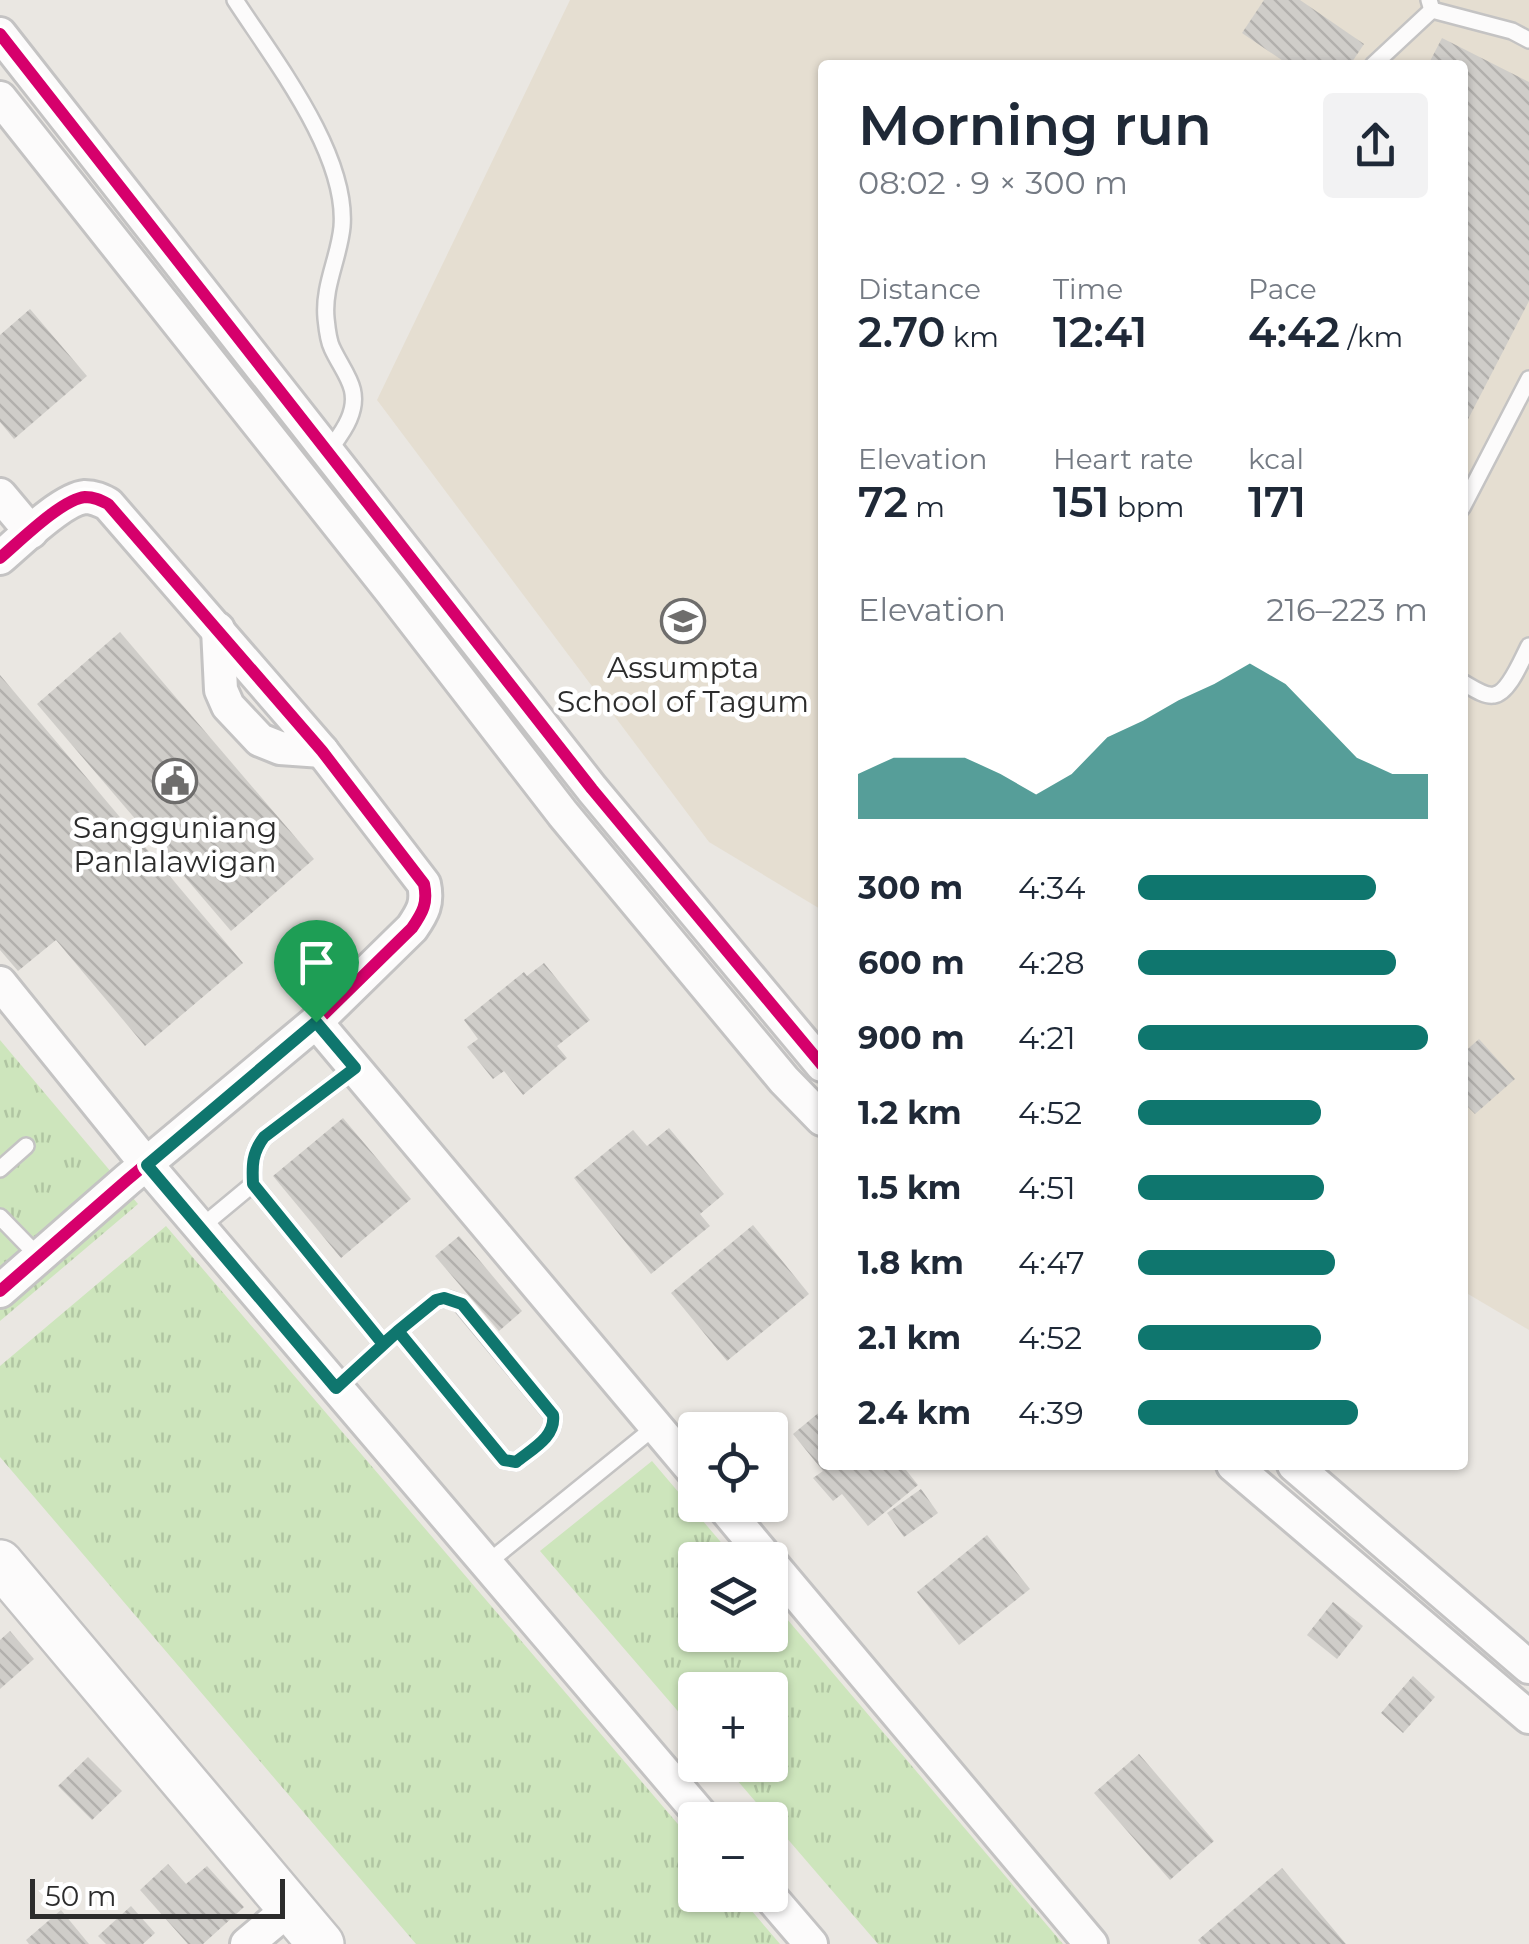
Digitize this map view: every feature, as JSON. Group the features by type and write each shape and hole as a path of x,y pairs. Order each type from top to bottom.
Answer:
{"main road":[{"path":"0,1563 321,1944"}],"street":[{"path":"0,34 592,790 818,1060"},
{"path":"0,98 563,814 818,1116"},
{"path":"224,382 254,359"},
{"path":"0,495 31,532"},
{"path":"0,558 68,501 83,497 108,504 218,629 221,690 228,706 260,740 280,748 322,751 424,884 427,899 412,928 316,1022 0,1291"},
{"path":"0,983 200,1228 690,1802"},
{"path":"316,1022 678,1452"},
{"path":"1239,1470 1529,1718"},
{"path":"1265,1492 1285,1470"},
{"path":"1296,1470 1529,1666"},
{"path":"736,1522 753,1542"},
{"path":"788,1584 1091,1944"},
{"path":"247,1944 290,1908"},
{"path":"784,1912 811,1944"}],"lane":[{"path":"236,0 306,110 339,184 342,228 328,280 325,314 330,346 355,396 349,420 328,452"},
{"path":"1378,60 1431,5 1529,40"},
{"path":"1468,496 1529,379"},
{"path":"1468,685 1490,696 1499,694 1511,681 1529,646"},
{"path":"355,1068 264,1137 252,1160 253,1184 383,1344"},
{"path":"0,1169 26,1146"},
{"path":"200,1228 253,1184"},
{"path":"0,1216 39,1256"},
{"path":"336,1388 398,1331 436,1300 444,1298 462,1304 553,1415 555,1422 548,1436 516,1462 504,1460 398,1331"},
{"path":"486,1564 656,1426"}],"shaded area":[{"name":"Assumpta School of Tagum","path":"570,0 1529,0 1529,1330 1468,1294 1468,60 818,60 818,908 709,842 377,400"}],"green space":[{"path":"0,1040 138,1204 0,1321"},
{"path":"166,1226 678,1824 678,1912 753,1912 780,1944 416,1944 0,1457 0,1366"},
{"path":"652,1461 678,1492 678,1522 704,1522 721,1542 678,1542 678,1652 788,1652 788,1620 1063,1944 878,1944 788,1839 788,1802 756,1802 739,1782 788,1782 788,1672 678,1672 678,1711 540,1551"}],"building":[{"path":"1264,0 1300,0 1364,44 1353,60 1282,60 1242,33"},
{"path":"1442,38 1529,82 1529,301 1468,419 1468,60 1431,60"},
{"path":"30,309 87,376 14,439 0,422 0,335"},
{"path":"120,632 314,859 231,931 37,704"},
{"path":"0,675 243,963 145,1046 56,940 18,971 0,950"},
{"path":"544,963 590,1020 557,1046 567,1058 523,1095 504,1071 493,1079 467,1047 478,1039 464,1020 524,972 527,976"},
{"path":"1479,1039 1515,1079 1475,1114 1468,1107 1468,1049"},
{"path":"343,1118 411,1199 341,1258 273,1176"},
{"path":"669,1128 724,1194 700,1214 710,1226 651,1274 574,1178 633,1130 647,1146"},
{"path":"753,1225 809,1294 727,1361 671,1293"},
{"path":"459,1236 522,1311 499,1331 435,1256"},
{"path":"818,1413 818,1465 793,1434"},
{"path":"906,1470 918,1485 868,1526 842,1494 833,1501 813,1478 823,1471"},
{"path":"921,1489 938,1513 904,1537 887,1513"},
{"path":"987,1535 1030,1589 959,1645 917,1592"},
{"path":"1333,1602 1363,1626 1337,1659 1307,1635"},
{"path":"10,1631 34,1659 0,1689 0,1640"},
{"path":"1413,1676 1435,1697 1403,1733 1381,1713"},
{"path":"1139,1754 1214,1841 1170,1880 1094,1793"},
{"path":"88,1757 122,1791 92,1820 58,1786"},
{"path":"168,1864 186,1884 207,1866 244,1907 203,1944 188,1944 140,1890"},
{"path":"1282,1868 1346,1944 1201,1944 1198,1940"},
{"path":"131,1906 155,1933 143,1944 106,1944 98,1936"},
{"path":"61,1910 89,1944 29,1944 26,1940"}],"cycle path":[{"path":"0,34 592,789 818,1060"},
{"path":"0,558 65,505 85,497 108,504 322,751 424,884 425,897 422,912 412,928 316,1022 0,1291"}],"place":[{"name":"Assumpta School of Tagum","path":"683,621"},
{"name":"Sangguniang Panlalawigan","path":"175,781"}],"route":[{"path":"316,1022 147,1165 336,1388 398,1331 436,1300 444,1298 462,1304 553,1415 555,1422 548,1436 516,1462 504,1460 398,1331 383,1344 253,1184 252,1160 264,1137 355,1068 316,1022"}]}
